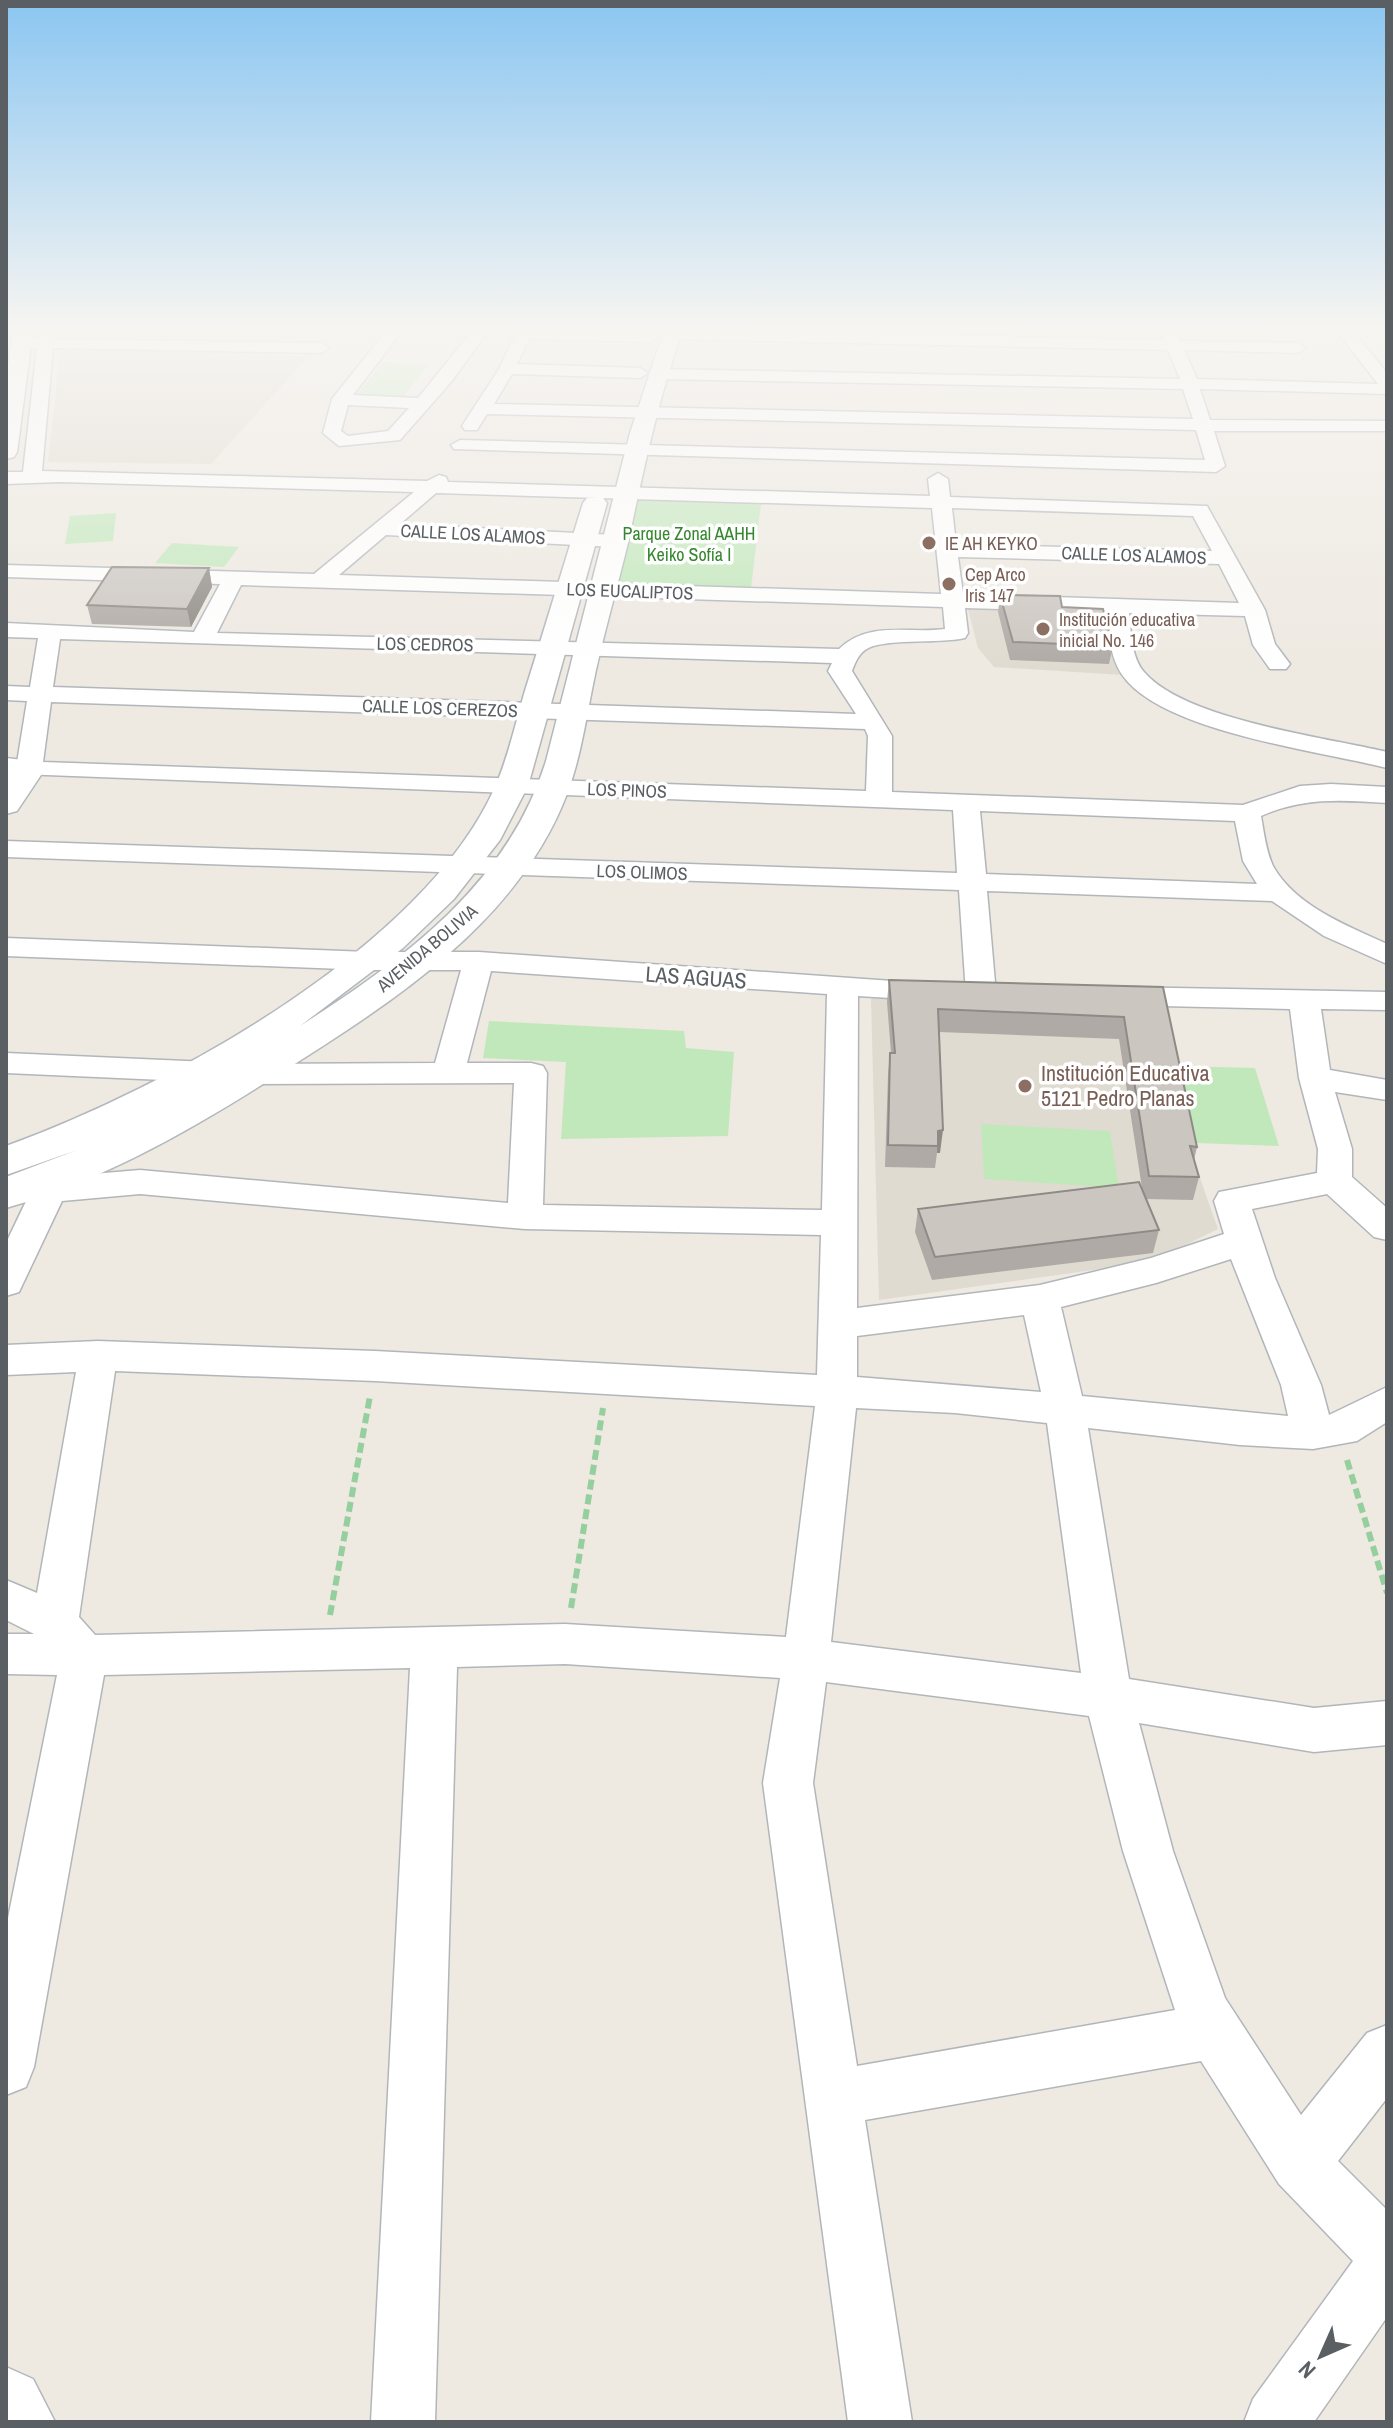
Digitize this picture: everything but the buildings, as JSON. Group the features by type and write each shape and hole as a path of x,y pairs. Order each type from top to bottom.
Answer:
{"main road":[{"name":"AVENIDA BOLIVIA","path":"6,1193 45,1186 153,1131 253,1074 342,1016 415,962 480,903 510,868 537,828 553,787 601,590 600,540 624,443"},
{"name":"AVENIDA BOLIVIA","path":"6,1161 89,1129 196,1072 368,961 405,928 464,866 500,817 512,786 568,589 600,540"},
{"path":"6,804 17,768"},
{"path":"6,2406 16,2422"}],"street":[{"path":"32,476 35,443"},
{"path":"319,581 378,529 433,488 462,443"},
{"path":"879,799 880,736 840,671 844,656 850,649 875,637 935,637 957,633 934,443"},
{"path":"453,458 622,450 1216,466 1209,443"},
{"path":"6,478 32,476 1200,510 1254,610 1264,645 1278,664"},
{"name":"CALLE LOS ALAMOS","path":"378,529 600,540"},
{"name":"CALLE LOS ALAMOS","path":"947,550 1226,558"},
{"name":"LOS EUCALIPTOS","path":"6,571 1254,610"},
{"path":"202,639 234,578"},
{"path":"1117,606 1123,650 1136,677 1164,699 1236,726 1387,760"},
{"name":"LOS CEDROS","path":"6,630 202,639 844,656"},
{"path":"17,768 41,694 50,632"},
{"name":"CALLE LOS CEREZOS","path":"6,693 874,722"},
{"name":"LOS PINOS","path":"17,768 1247,813"},
{"path":"1387,795 1306,791 1277,798 1247,813 1260,867 1278,893 1342,934 1387,955"},
{"path":"966,803 981,994"},
{"name":"LOS OLIMOS","path":"6,849 1278,893"},
{"name":"LAS AGUAS","path":"6,947 368,961 479,961 843,988 1012,994"},
{"path":"449,1071 479,961"},
{"path":"843,988 837,1394 788,1783 880,2422"},
{"path":"1089,995 1387,1001"},
{"path":"1304,998 1315,1078 1335,1149 1334,1181"},
{"path":"6,1063 253,1074 531,1073 525,1217"},
{"path":"1315,1078 1387,1090"},
{"path":"1334,1181 1387,1228"},
{"path":"1328,1432 1301,1385 1244,1241 1232,1201 1334,1181"},
{"path":"6,1283 45,1186 140,1182 525,1217 840,1223"},
{"path":"839,1324 1040,1299 1156,1270 1244,1241"},
{"path":"1040,1299 1065,1410 1108,1697 1148,1851 1203,2013 1299,2164 1387,2252"},
{"path":"6,1360 98,1356 375,1366 837,1394 955,1398 1240,1429 1328,1432 1387,1402"},
{"path":"6,2067 70,1639 98,1356"},
{"path":"6,1599 70,1639"},
{"path":"6,1654 70,1639 323,1651 565,1644 806,1659 1108,1697 1314,1730 1387,1723"},
{"path":"403,2422 434,1649"},
{"path":"833,2098 1214,2031"},
{"path":"1299,2164 1387,2053"},
{"path":"1276,2422 1387,2265"}],"path":[{"path":"323,1651 375,1366"},
{"path":"565,1644 608,1380"},
{"path":"1328,1432 1347,1465 1387,1593"}],"shaded area":[{"path":"50,443 230,443 211,464 48,462"},
{"name":"Institución educativa inicial No. 146","path":"968,609 1108,611 1123,675 994,667 978,648"},
{"name":"Institución Educativa 5121 Pedro Planas","path":"879,995 1159,1007 1195,1164 1218,1229 1150,1262 879,1300 871,999"}],"green space":[{"name":"Parque Zonal AAHH Keiko Sofía I","path":"636,500 761,504 751,588 618,584"},
{"path":"116,513 113,541 65,544 70,516"},
{"path":"172,543 239,547 224,567 155,563"},
{"path":"489,1021 684,1031 686,1048 734,1052 728,1136 561,1139 566,1062 483,1058"},
{"path":"1175,1066 1255,1068 1279,1146 1196,1143"},
{"path":"981,1124 1110,1131 1119,1188 984,1179"}],"place":[{"name":"IE AH KEYKO","path":"929,543"},
{"name":"Cep Arco Iris 147","path":"949,584"},
{"name":"Institución educativa inicial No. 146","path":"1043,629"},
{"name":"Institución Educativa 5121 Pedro Planas","path":"1025,1086"}]}
